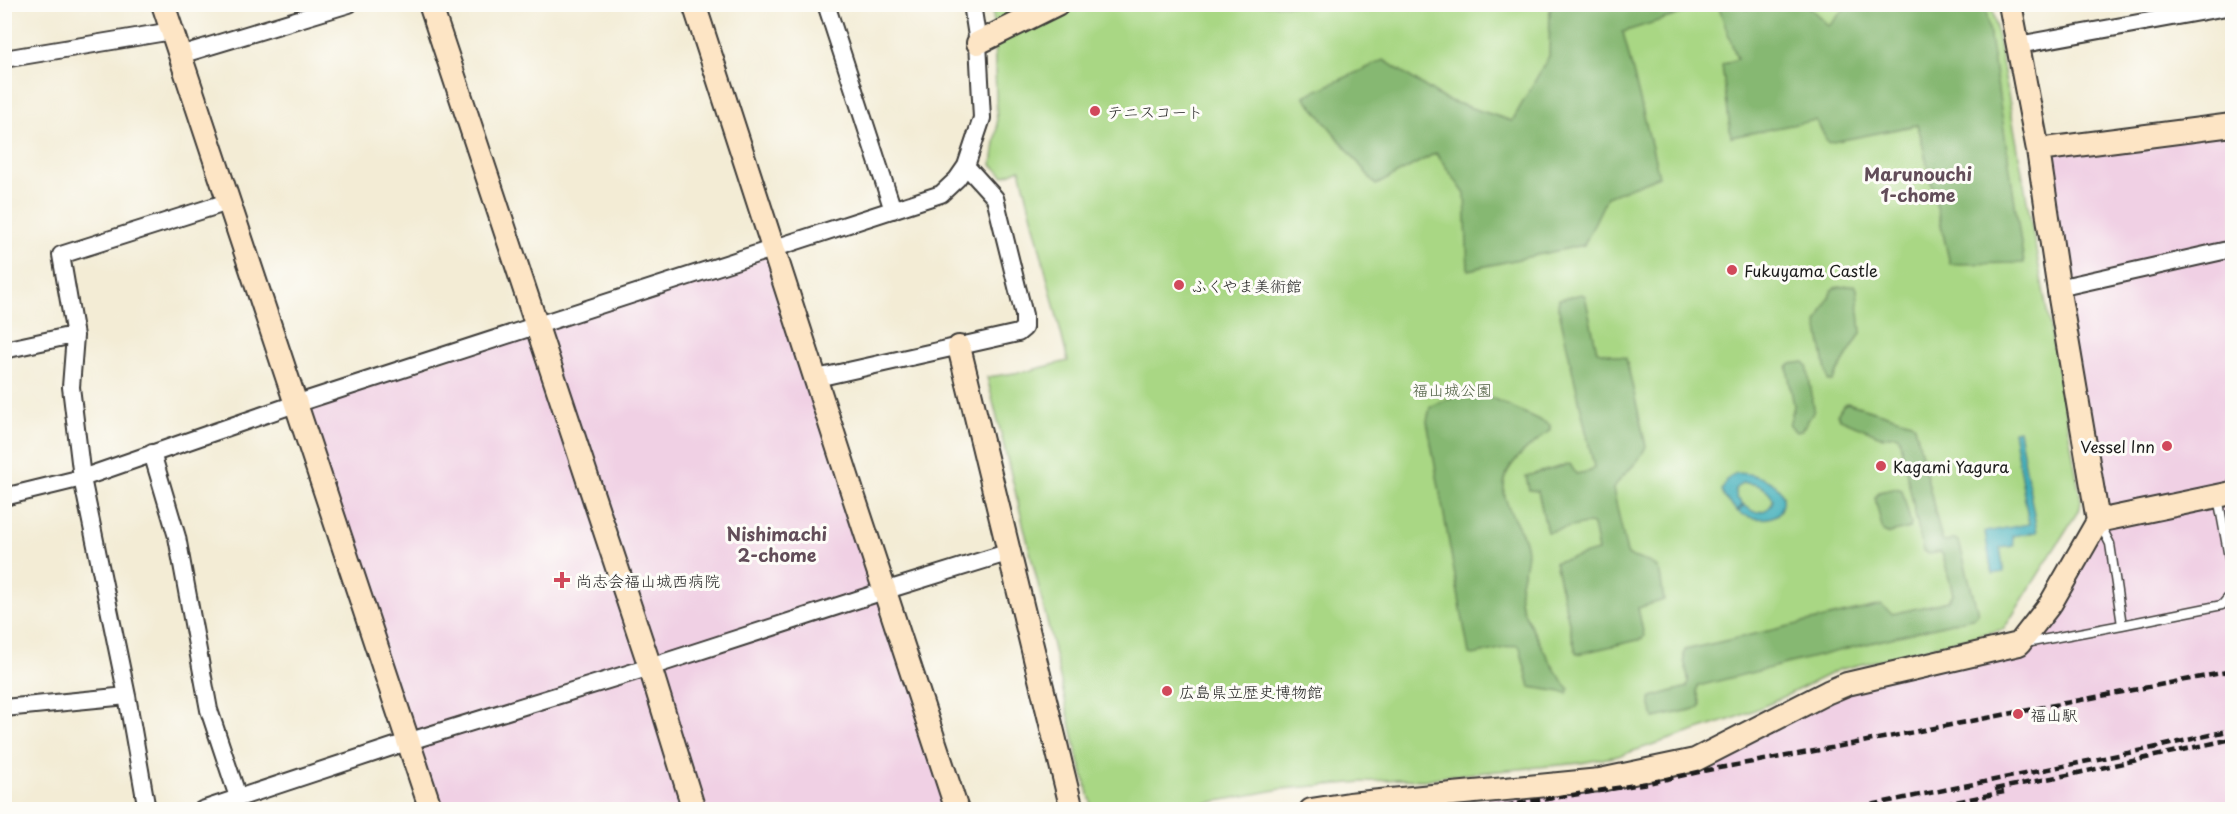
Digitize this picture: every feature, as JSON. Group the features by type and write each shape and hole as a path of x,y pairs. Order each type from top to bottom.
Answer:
{"street":[{"path":"163,4 295,404 410,741 431,810"},
{"path":"180,55 349,4"},
{"path":"430,4 650,667 694,810"},
{"path":"694,4 957,810"},
{"path":"826,4 893,210"},
{"path":"4,497 82,478 295,404 940,194 957,179 966,166 982,118 978,44 972,4"},
{"path":"978,44 1057,4"},
{"path":"1324,809 1600,780 1695,760 1847,684 2019,644 2051,603 2098,521 2058,288 2038,150 2010,4"},
{"path":"2018,45 2232,6"},
{"path":"4,60 172,31"},
{"path":"2038,150 2232,124"},
{"path":"817,378 1018,333 1024,328 1024,315 995,198 966,166"},
{"path":"147,810 127,696 82,478 71,387 75,336 61,255 228,202"},
{"path":"2058,288 2232,249"},
{"path":"4,350 75,336"},
{"path":"959,347 1072,810"},
{"path":"152,453 177,537 210,710 238,798"},
{"path":"2098,521 2225,494"},
{"path":"202,810 410,741 1010,552"},
{"path":"4,708 127,696"}],"lane":[{"path":"2225,494 2232,574"},
{"path":"2098,521 2110,544 2122,625"},
{"path":"2019,644 2222,605 2232,593"}],"shaded area":[{"path":"2232,125 2232,809 1415,810 1664,769 1835,687 2017,644 2103,520 2038,150"},
{"path":"772,252 955,809 423,809 293,409"}],"green space":[{"path":"1976,4 1986,10 2024,263 1950,264 1918,125 1828,143 1816,120 1731,137 1722,65 1737,59 1718,5 1744,5 1746,9 1769,5 1807,5 1829,26 1848,5"},
{"name":"福山城公園","path":"993,5 1992,5 2081,500 2080,508 2004,629 1838,670 1738,717 1618,756 1581,763 1445,776 1425,780 1398,779 1281,789 1176,809 1093,809 1078,758 1050,633 987,377 1028,371 1068,361 1020,169 1004,176 992,165 997,129"},
{"path":"1550,5 1691,5 1690,11 1623,32 1659,176 1607,197 1584,245 1468,270 1465,194 1436,153 1376,185 1304,96 1384,60 1444,99 1512,121 1549,56"},
{"path":"1855,285 1861,333 1832,381 1828,381 1817,323 1834,288"},
{"path":"1582,294 1585,296 1597,351 1626,358 1646,446 1643,453 1613,489 1627,553 1629,556 1649,562 1658,569 1664,600 1638,608 1644,636 1642,639 1578,654 1555,562 1598,551 1593,525 1590,523 1547,532 1538,491 1529,490 1526,476 1570,464 1576,474 1591,471 1594,467 1558,306 1559,299"},
{"path":"1804,362 1807,365 1814,408 1801,431 1796,432 1789,425 1794,406 1787,367"},
{"path":"1467,390 1475,390 1550,425 1550,430 1519,457 1509,469 1504,494 1526,545 1520,600 1527,619 1557,673 1569,688 1568,693 1530,687 1520,648 1517,645 1469,654 1427,421 1430,407"},
{"path":"1847,403 1911,422 1915,426 1942,541 1955,539 1959,542 1978,613 1975,617 1698,686 1700,708 1654,718 1651,697 1687,687 1685,650 1881,605 1892,614 1948,601 1953,594 1943,555 1940,552 1929,554 1923,551 1899,437 1895,435 1883,437 1840,419 1837,415"},
{"path":"1896,488 1902,490 1911,524 1910,528 1887,534 1883,532 1875,498 1879,492"}],"water":[{"path":"2019,430 2037,532 2012,536 2014,546 2000,548 2004,572 1992,574 1985,532 2029,524 2013,431"},
{"path":"1736,473 1759,477 1779,489 1783,496 1783,504 1776,515 1756,518 1738,512 1744,505 1754,512 1764,511 1771,505 1773,499 1768,491 1752,484 1742,483 1735,489 1737,498 1743,504 1737,511 1724,497 1722,490 1727,480"}],"railway":[{"path":"1478,810 1648,783 2232,671"},
{"path":"1845,810 2232,730"},
{"path":"1995,789 2232,739"},
{"path":"1917,810 2004,792"}],"place":[{"name":"テニスコート","path":"1095,111"},
{"name":"Fukuyama Castle","path":"1732,270"},
{"name":"ふくやま美術館","path":"1179,285"},
{"name":"Vessel Inn","path":"2167,446"},
{"name":"Kagami Yagura","path":"1881,466"},
{"name":"尚志会福山城西病院","path":"562,580"},
{"name":"広島県立歴史博物館","path":"1167,691"},
{"name":"福山駅","path":"2018,714"}],"district":[{"name":"Marunouchi 1-chome","path":"1918,183"},
{"name":"Nishimachi 2-chome","path":"777,543"}]}
